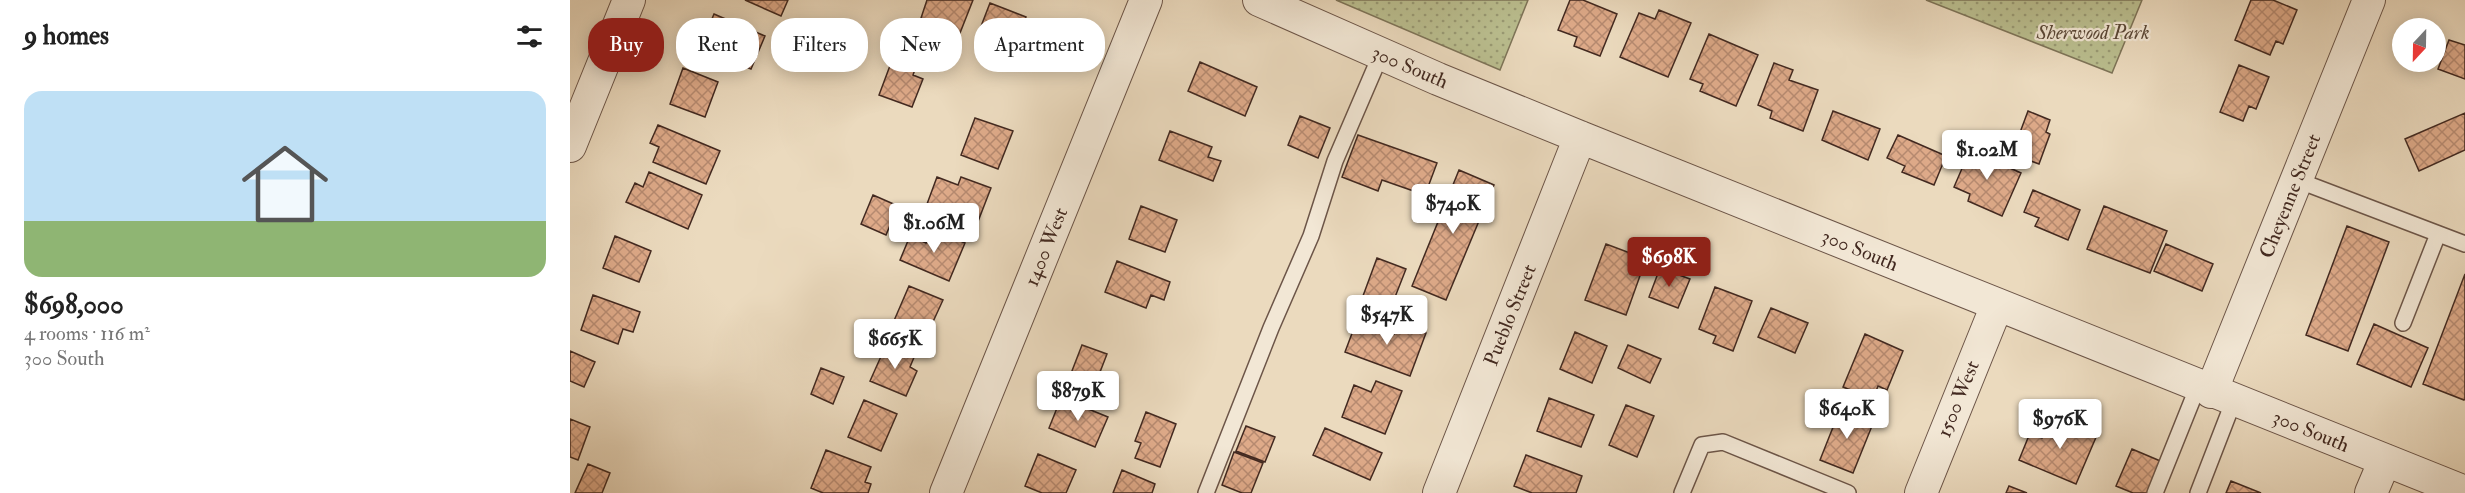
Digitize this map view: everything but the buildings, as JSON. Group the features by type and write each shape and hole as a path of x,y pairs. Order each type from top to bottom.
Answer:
{"street":[{"path":"570,146 629,0"},
{"name":"1400 West","path":"946,493 1146,0"},
{"name":"300 South","path":"1259,0 1580,137 2465,492"},
{"name":"Cheyenne Street","path":"2214,392 2369,0"},
{"name":"Pueblo Street","path":"1439,493 1580,137"},
{"name":"1500 West","path":"1921,493 1997,305"},
{"path":"2371,493 2385,460"}],"lane":[{"path":"1206,493 1270,328 1311,236 1335,161 1381,54"},
{"path":"2297,180 2465,244"},
{"path":"2403,323 2438,234"},
{"path":"2155,493 2214,392"},
{"path":"2198,493 2214,392"},
{"path":"1682,493 1702,445 1723,442 1848,493"}],"green space":[{"path":"1336,0 1528,0 1500,70"},
{"name":"Sherwood Park","path":"1926,0 2142,0 2112,73"}]}
